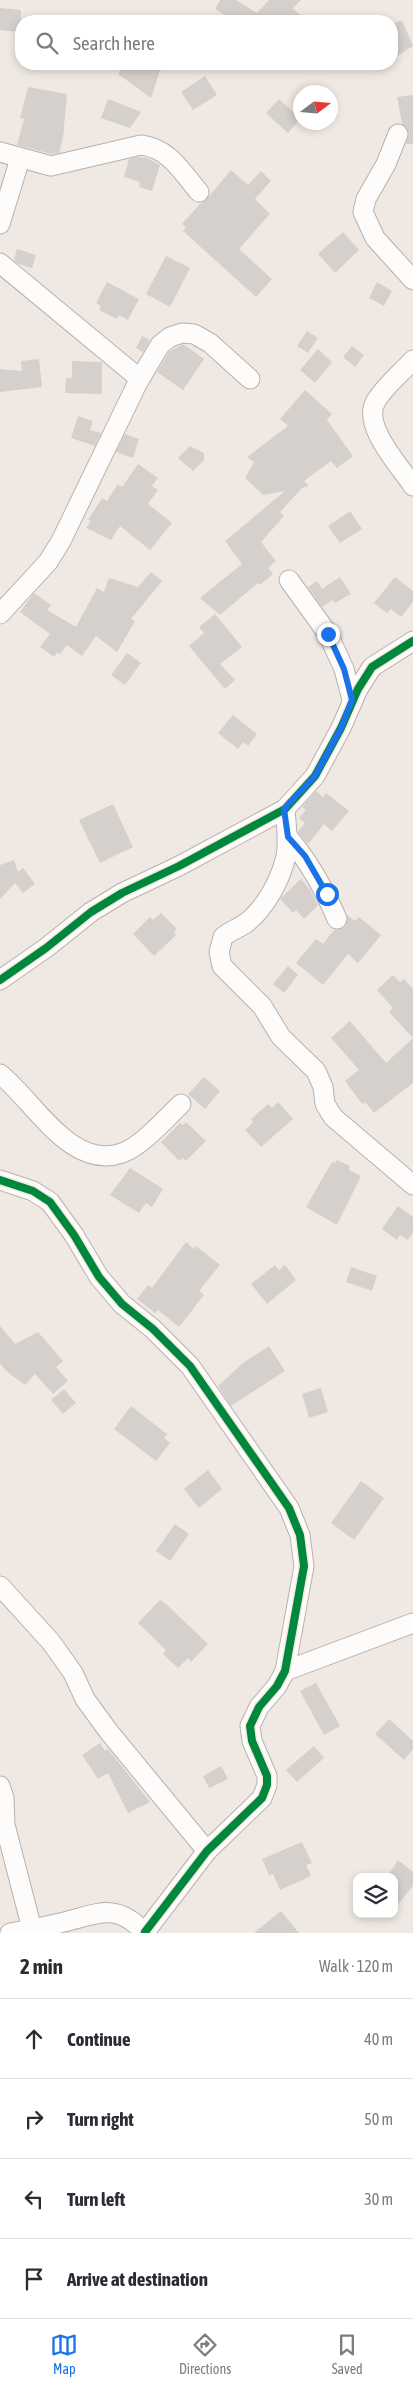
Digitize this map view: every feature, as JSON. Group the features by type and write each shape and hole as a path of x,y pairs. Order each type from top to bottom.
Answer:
{"street":[{"path":"398,134 386,164 366,198 363,212 376,238 413,280"},
{"path":"0,152 51,166 69,164 90,156 141,145 154,146 165,152 199,192"},
{"path":"0,224 20,159"},
{"path":"0,263 140,379"},
{"path":"0,614 48,562 61,541 140,379 160,346 170,337 182,332 194,334 210,343 250,379"},
{"path":"413,360 376,402 372,416 375,428 386,448 413,486"},
{"path":"289,580 328,634 344,669 352,700"},
{"path":"0,980 46,948 91,912 122,893 179,866 284,809 315,776 341,728 352,700 372,667 413,642"},
{"path":"284,809 288,837 286,857 268,896 258,912 245,924 223,937 220,945 222,966 262,1006 281,1038 316,1071 323,1087 326,1104 333,1117 409,1173"},
{"path":"288,837 305,856 337,919"},
{"path":"0,1074 23,1095 54,1130 68,1142 91,1154 107,1156 124,1153 138,1143 181,1104"},
{"path":"0,1180 33,1191 50,1202 74,1235 99,1277 122,1304 153,1329 190,1366 289,1508 300,1535 304,1566 285,1671 277,1686 259,1707 250,1726 252,1741 266,1776 267,1785 262,1798 207,1851 145,1933 132,1920 115,1913 94,1912 32,1931 10,1933"},
{"path":"0,1586 51,1642 73,1673 85,1699 109,1732 207,1851"},
{"path":"285,1671 413,1624"},
{"path":"0,1786 4,1798 6,1825 16,1859 32,1931"}],"building":[{"path":"220,0 236,0 257,13 269,0 301,0 293,8 300,15 224,15 215,9"},
{"path":"0,8 21,10 21,15 15,15 15,31 0,30"},
{"path":"402,20 413,46 398,55 398,22"},
{"path":"121,70 160,70 151,98 118,74"},
{"path":"205,76 217,95 193,110 181,92"},
{"path":"28,87 67,94 63,138 59,153 51,154 17,145 24,119 20,118"},
{"path":"413,95 413,144 406,144 409,132 402,124 397,97"},
{"path":"108,99 141,112 130,128 101,118"},
{"path":"279,99 293,112 293,127 288,133 266,113"},
{"path":"147,158 160,165 152,191 139,187 140,182 124,177 129,159"},
{"path":"231,170 248,185 261,171 271,181 255,199 270,214 239,249 272,279 256,297 183,231 186,227 182,224 206,200"},
{"path":"343,232 359,250 335,273 318,254"},
{"path":"17,249 36,255 32,268 19,264 14,260"},
{"path":"166,256 190,268 170,307 146,294"},
{"path":"107,282 139,299 128,320 119,315 117,319 99,310 101,306 96,303"},
{"path":"377,282 392,291 384,306 369,298"},
{"path":"307,331 318,338 308,353 297,346"},
{"path":"142,336 150,340 143,352 136,348"},
{"path":"183,344 204,359 183,390 157,372 169,352"},
{"path":"352,346 364,355 355,367 343,357"},
{"path":"318,349 332,362 315,383 300,370"},
{"path":"39,359 42,387 0,392 0,369 22,371 21,361"},
{"path":"72,361 102,362 102,394 65,393 66,378 72,378"},
{"path":"305,390 332,414 327,420 353,456 337,468 331,461 304,481 309,486 302,488 280,512 284,516 261,542 276,561 268,568 273,574 260,585 258,583 220,615 200,598 242,564 225,541 285,491 263,495 245,478 254,462 247,457 288,426 280,419"},
{"path":"78,416 93,421 90,430 101,433 95,446 71,438"},
{"path":"125,434 139,439 133,458 116,452"},
{"path":"190,446 204,453 204,460 193,471 178,458"},
{"path":"138,464 158,478 152,486 158,490 148,504 172,523 150,550 120,526 111,540 86,528 91,521 88,520 102,498 107,501 118,484 122,487"},
{"path":"350,511 362,529 340,543 328,526"},
{"path":"151,572 162,581 131,619 135,621 117,652 96,636 82,656 67,645 60,654 57,652 54,657 40,647 50,634 20,612 34,593 51,605 47,610 76,627 97,588 104,592 109,578 138,587"},
{"path":"340,577 351,594 335,603 333,600 322,607 308,587 317,581 322,589"},
{"path":"395,577 413,591 413,602 401,617 391,609 387,613 374,603"},
{"path":"215,614 242,647 220,664 235,680 225,689 189,646 204,633 199,627"},
{"path":"127,653 141,663 125,685 111,675"},
{"path":"233,715 257,734 248,746 243,742 238,749 218,733"},
{"path":"316,791 323,797 326,793 349,811 332,831 324,824 308,844 298,832 305,823 299,818 306,810 302,807"},
{"path":"113,804 133,847 100,863 79,820"},
{"path":"14,860 18,872 23,868 35,884 23,893 15,883 0,899 0,865"},
{"path":"301,879 311,891 318,905 304,919 296,910 293,913 280,899"},
{"path":"161,913 177,929 174,932 176,935 154,956 133,934 150,917 153,920"},
{"path":"347,915 355,921 359,917 381,935 358,963 348,954 323,985 296,963 316,939 323,944 334,930 346,926"},
{"path":"288,966 298,975 284,993 273,984"},
{"path":"393,975 400,982 404,979 413,989 413,1038 389,1012 393,1008 377,990"},
{"path":"350,1021 386,1063 413,1038 413,1083 374,1113 365,1102 362,1104 345,1081 359,1070 331,1038"},
{"path":"204,1077 220,1091 205,1109 188,1094"},
{"path":"278,1102 293,1119 261,1147 245,1130 253,1122 251,1119 268,1104 272,1108"},
{"path":"186,1122 206,1141 186,1161 183,1158 179,1161 161,1142 180,1123 183,1125"},
{"path":"337,1160 350,1166 349,1170 361,1176 337,1225 306,1207 332,1162 335,1163"},
{"path":"130,1168 163,1189 152,1207 146,1203 139,1213 110,1195"},
{"path":"398,1206 413,1217 413,1233 408,1240 400,1235 397,1240 382,1229"},
{"path":"186,1242 194,1249 196,1246 220,1265 199,1291 204,1295 179,1327 158,1310 155,1313 137,1299 148,1285 152,1288"},
{"path":"275,1265 279,1270 285,1265 296,1280 267,1304 251,1284"},
{"path":"351,1267 377,1276 372,1291 346,1282"},
{"path":"0,1326 15,1344 38,1332 63,1361 56,1367 68,1381 53,1394 35,1374 25,1385 6,1371 0,1363"},
{"path":"269,1346 285,1371 231,1406 218,1386 243,1363"},
{"path":"321,1388 328,1412 309,1418 302,1394"},
{"path":"64,1389 76,1403 63,1414 51,1400"},
{"path":"131,1406 167,1434 164,1438 170,1443 156,1461 114,1429"},
{"path":"208,1470 222,1489 199,1508 184,1489"},
{"path":"361,1481 384,1498 354,1540 331,1523"},
{"path":"175,1524 189,1534 170,1561 156,1551"},
{"path":"160,1600 208,1644 191,1662 188,1658 178,1668 163,1654 166,1650 138,1623"},
{"path":"316,1683 340,1726 324,1735 300,1691"},
{"path":"389,1719 413,1741 413,1749 404,1760 375,1734"},
{"path":"100,1743 105,1751 108,1749 150,1802 128,1813 108,1773 98,1779 82,1755"},
{"path":"314,1746 324,1758 297,1782 286,1770"},
{"path":"221,1766 228,1779 209,1788 203,1776"},
{"path":"302,1842 312,1863 306,1865 311,1876 280,1890 273,1874 269,1875 262,1859"},
{"path":"398,1860 413,1872 413,1886 398,1904 398,1873 390,1873"},
{"path":"281,1911 299,1933 254,1933"}],"cycle path":[{"path":"0,980 46,948 91,912 122,893 179,866 285,809 315,776 341,728 358,689 372,667 413,641"},
{"path":"0,1180 33,1191 50,1202 74,1235 99,1277 122,1304 153,1329 190,1366 289,1508 300,1535 304,1566 285,1671 277,1686 259,1707 250,1726 252,1741 267,1776 267,1785 262,1798 207,1851 145,1932"}],"route":[{"path":"327,894 305,856 288,837 284,809 315,776 341,728 352,700 344,669 328,634"}]}
